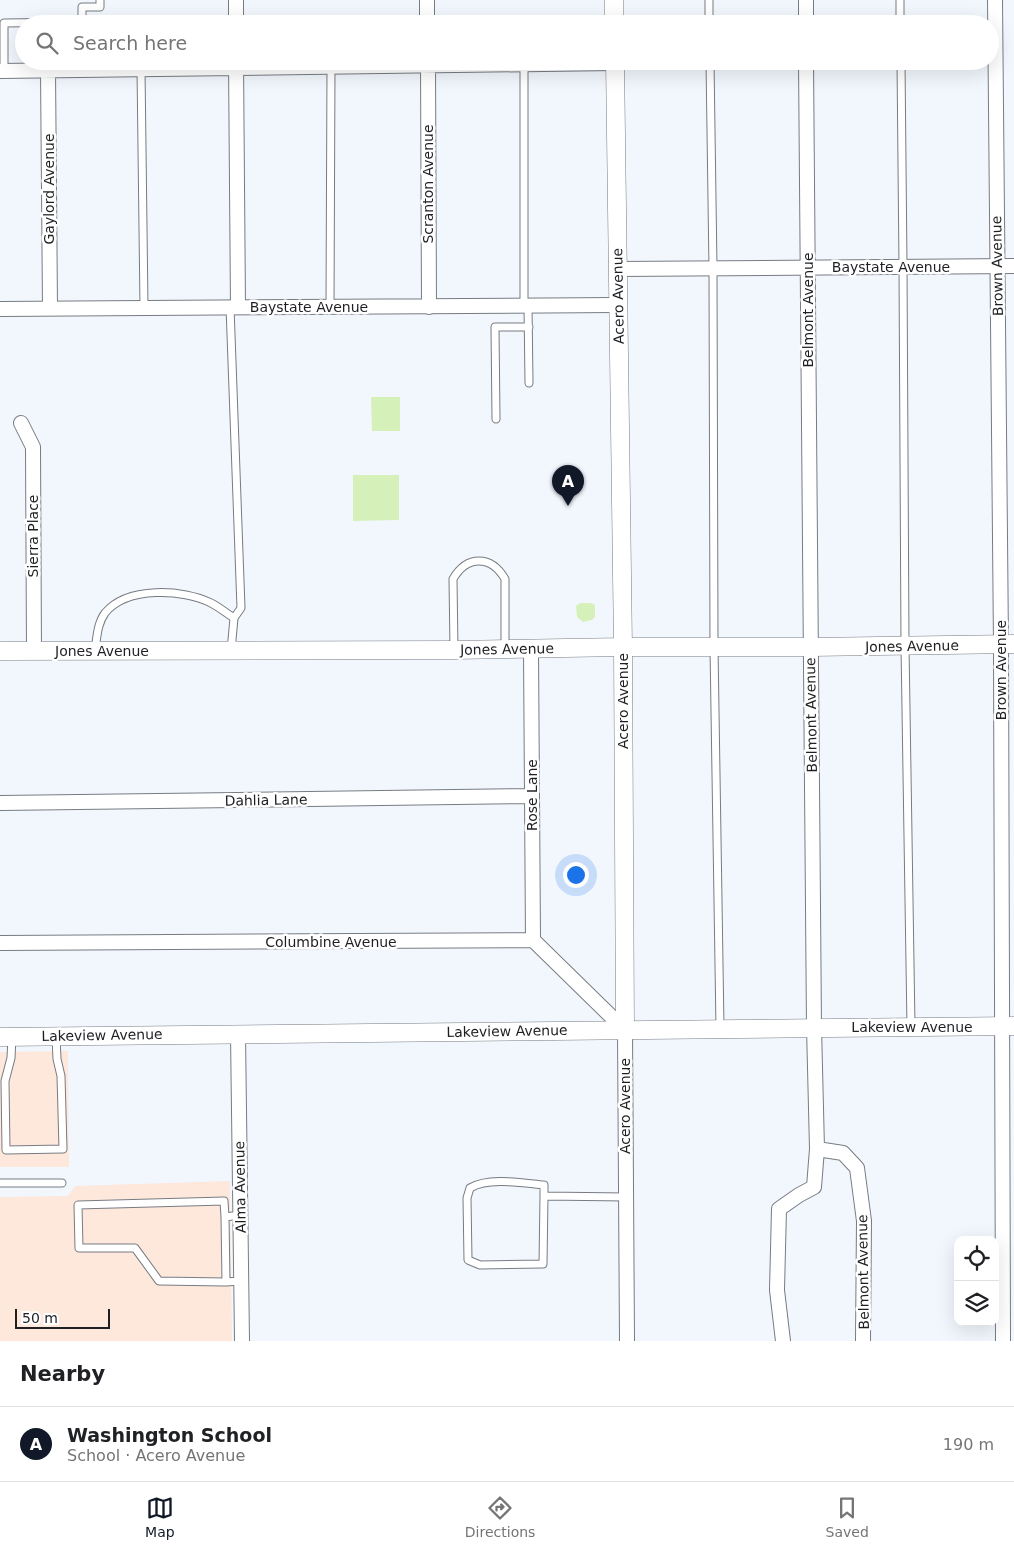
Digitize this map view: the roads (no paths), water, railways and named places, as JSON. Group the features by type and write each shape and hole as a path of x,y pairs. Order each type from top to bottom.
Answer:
{"street":[{"path":"236,0 236,15"},
{"path":"427,0 427,15"},
{"path":"614,0 614,15"},
{"path":"806,0 806,15"},
{"name":"Brown Avenue","path":"995,0 995,15"},
{"path":"2,71 48,70"},
{"name":"Gaylord Avenue","path":"48,70 50,308"},
{"path":"234,306 236,70"},
{"name":"Scranton Avenue","path":"428,70 429,307"},
{"name":"Acero Avenue","path":"615,70 623,647 627,1341"},
{"name":"Belmont Avenue","path":"806,70 810,647 817,1149 843,1153 857,1168 864,1221 863,1341"},
{"name":"Brown Avenue","path":"995,70 996,266 1007,644 1009,1026 1003,1341"},
{"name":"Baystate Avenue","path":"617,269 1014,266"},
{"name":"Baystate Avenue","path":"0,309 617,305"},
{"name":"Sierra Place","path":"21,424 33,447 34,651"},
{"name":"Jones Avenue","path":"0,651 231,652 1007,644"},
{"name":"Rose Lane","path":"531,649 533,940"},
{"name":"Dahlia Lane","path":"0,803 532,796"},
{"path":"533,940 625,1030"},
{"name":"Columbine Avenue","path":"0,943 533,940"},
{"name":"Lakeview Avenue","path":"6,1037 1009,1026"},
{"name":"Alma Avenue","path":"238,1034 242,1341"},
{"path":"782,1341 777,1290 779,1210 799,1195 814,1188 817,1149"}],"lane":[{"path":"82,15 82,8 100,8 100,0"},
{"path":"709,0 709,15"},
{"path":"900,0 900,15"},
{"path":"2,71 4,23 15,23"},
{"path":"141,70 144,307"},
{"path":"330,307 331,70"},
{"path":"524,70 526,306 529,328 529,383"},
{"path":"710,70 713,268 714,647 720,1029"},
{"path":"901,70 905,646 911,1026"},
{"path":"231,652 234,618 240,608 234,306"},
{"path":"496,419 495,328 529,328"},
{"path":"454,650 453,579 458,571 474,561 484,561 493,564 500,570 505,579 505,649"},
{"path":"94,652 100,623 106,612 123,600 142,593 188,594 211,603 234,618"},
{"path":"6,1037 11,1058 5,1081 6,1150 63,1149 61,1076 57,1059 56,1036"},
{"path":"487,1182 544,1184 544,1196 543,1264 480,1265 468,1260 467,1198 470,1188 476,1184 487,1182"},
{"path":"0,1183 62,1183"},
{"path":"544,1196 626,1197"},
{"path":"226,1282 224,1201 78,1205 78,1248 135,1248 159,1281 226,1282 241,1281"},
{"path":"225,1217 240,1215"}],"place":[{"name":"Washington School","path":"568,506"}]}
